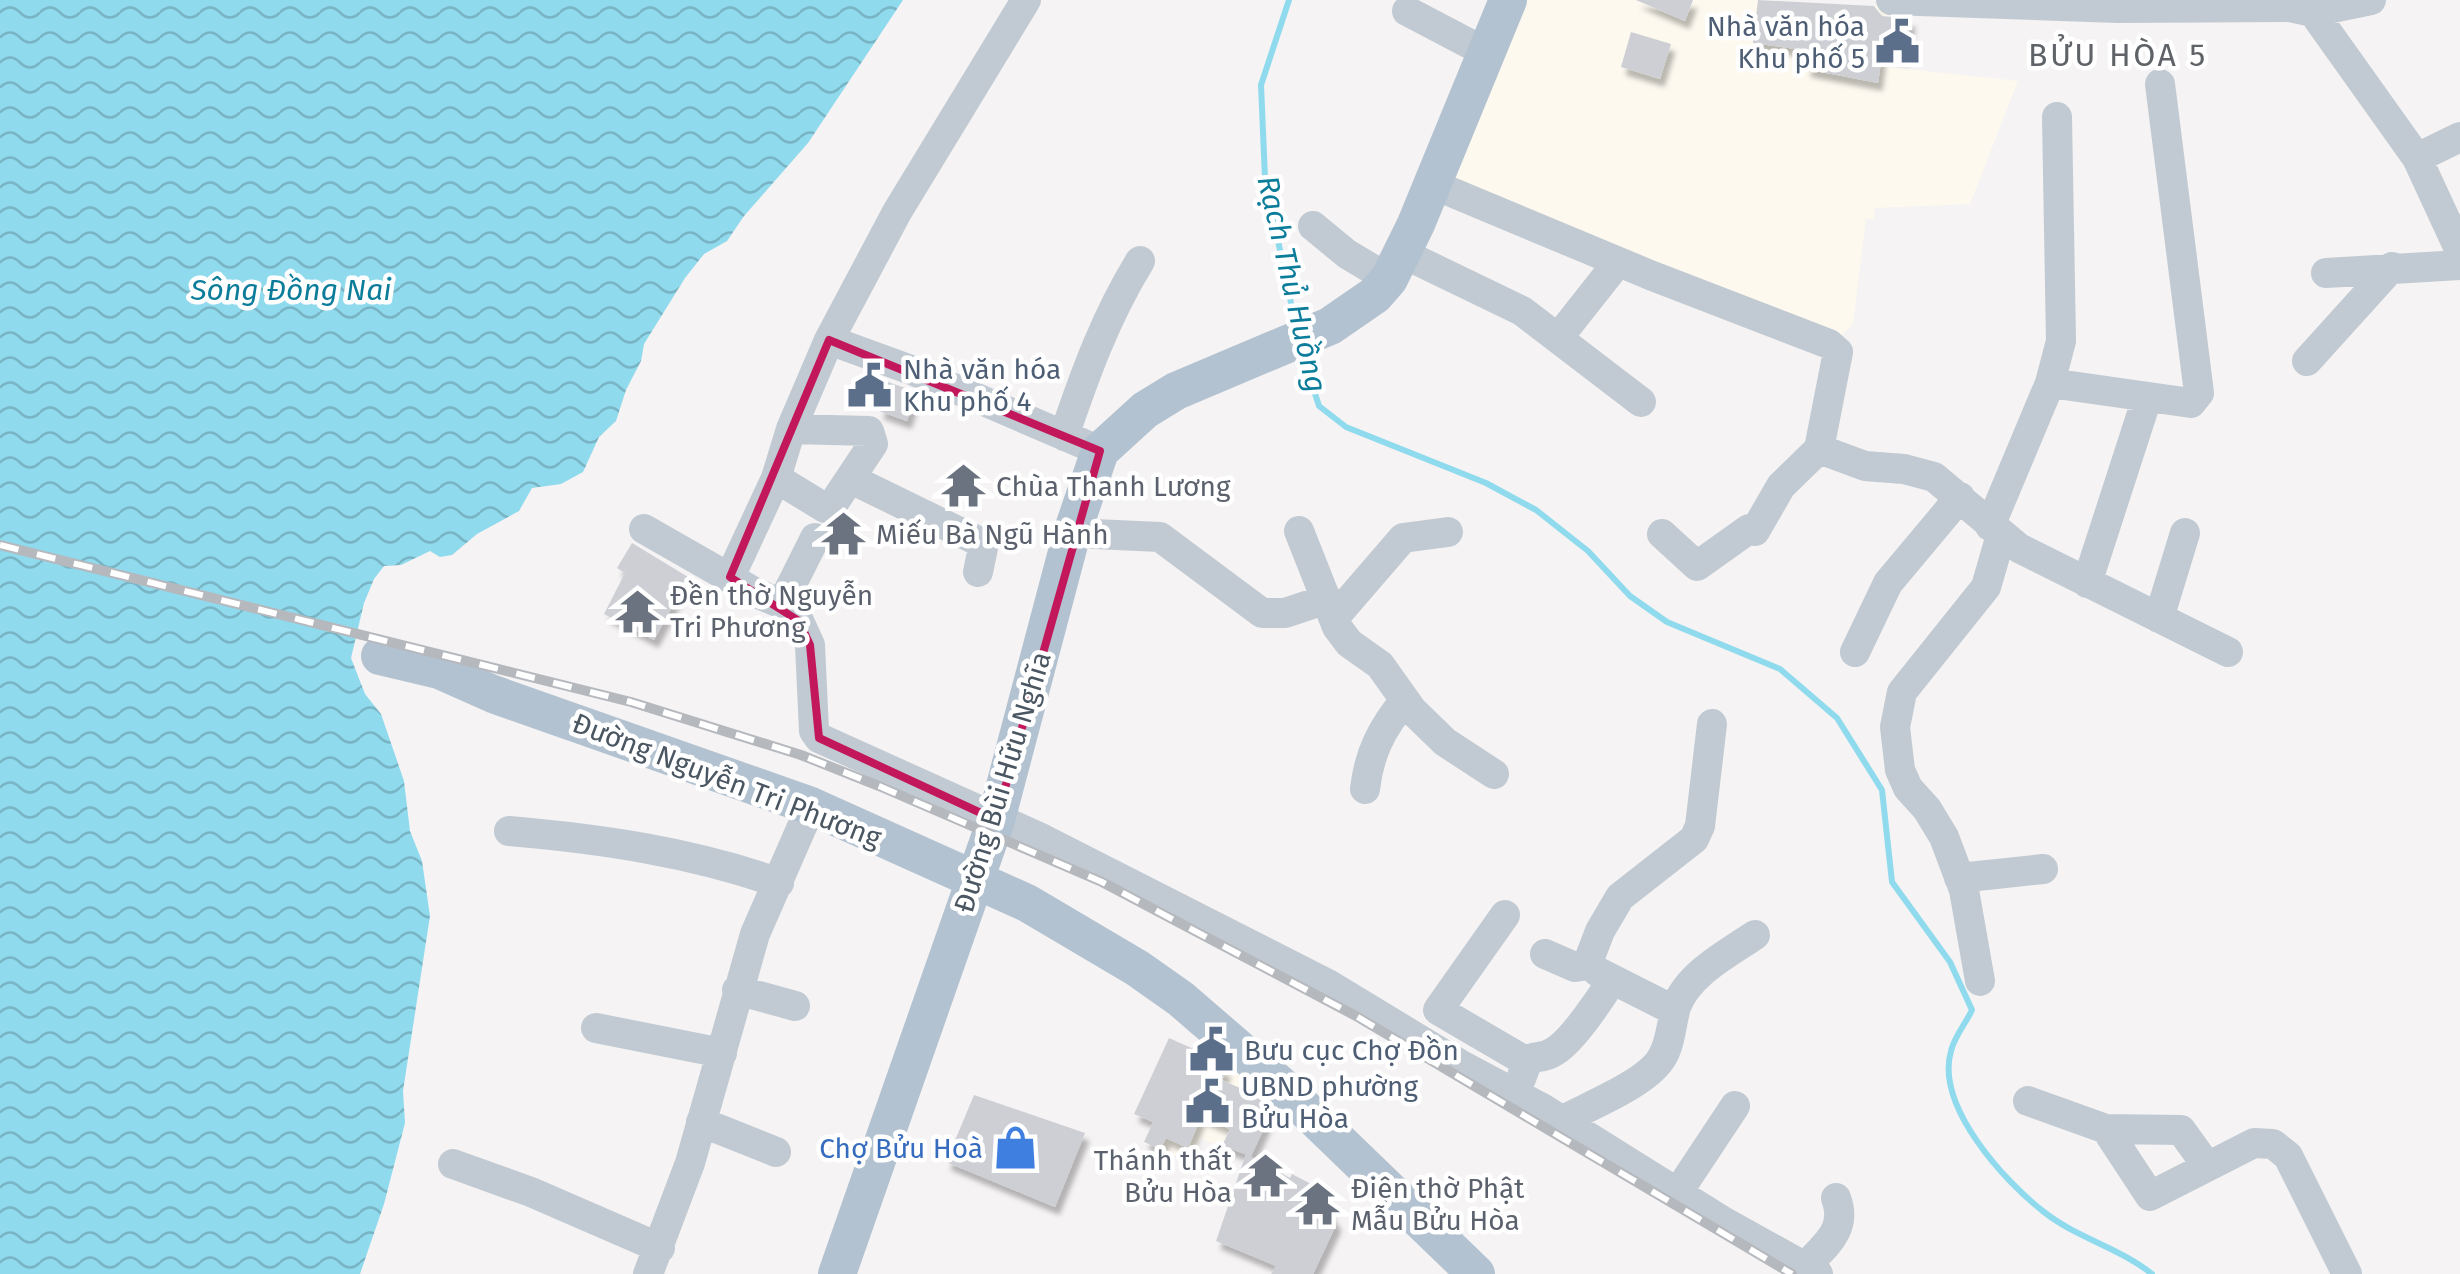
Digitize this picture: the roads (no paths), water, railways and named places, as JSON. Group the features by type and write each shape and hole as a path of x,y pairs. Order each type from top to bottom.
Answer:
{"main road":[{"path":"1395,266 1508,0"},
{"name":"Đường Bùi Hữu Nghĩa","path":"837,1274 996,820 1072,533 1100,451 1144,410 1176,391 1330,326 1375,295 1395,266"},
{"name":"Đường Nguyễn Tri Phương","path":"378,661 436,684 492,694 812,806 1027,903 1180,998 1306,1109 1476,1274"}],"street":[{"path":"730,578 776,478 791,429 829,340 898,212 1026,0"},
{"path":"1891,0 2290,6 2313,12 2371,0"},
{"path":"1408,12 1487,53"},
{"path":"2313,12 2417,158 2460,252"},
{"path":"2050,382 2190,403 2198,393 2160,84"},
{"path":"1980,981 1960,878 1944,837 1908,788 1900,770 1895,727 1902,692 1986,587 1995,531 2058,360 2063,308 2057,117"},
{"path":"2417,158 2460,137"},
{"path":"1432,184 1838,352 1818,449 1781,486 1755,531 1744,532 1700,566 1694,565 1662,534"},
{"path":"1313,226 1347,254 1486,292 1522,312 1641,402"},
{"path":"1064,436 1091,356 1140,261"},
{"path":"1558,338 1618,262"},
{"path":"2326,273 2460,264"},
{"path":"2306,361 2392,267"},
{"path":"829,340 914,371 1100,451"},
{"path":"2087,584 2147,398"},
{"path":"776,478 825,508 834,504 874,444 869,431 791,429"},
{"path":"1818,449 1866,466 1904,469 1934,477 1995,531 2087,584 2228,652"},
{"path":"851,479 978,541 983,548 978,572"},
{"path":"1855,652 1888,584 1960,498"},
{"path":"644,530 782,604 798,621 810,646 814,731 818,738 1044,840 1339,990 1812,1270 1838,1233 1841,1212 1836,1198"},
{"path":"1299,531 1348,642 1380,665 1445,742 1494,774"},
{"path":"1072,533 1160,537 1262,612 1285,614 1331,608 1403,538 1448,532"},
{"path":"2159,618 2185,533"},
{"path":"782,604 815,538"},
{"path":"1365,790 1368,766 1382,728 1406,700"},
{"path":"1516,1092 1526,1062 1556,1051 1596,1005 1600,931 1620,897 1698,832 1712,724"},
{"path":"453,1164 531,1192 659,1265 755,934 812,806"},
{"path":"510,831 592,838 675,852 727,865 778,884"},
{"path":"1960,878 2044,868"},
{"path":"1505,916 1438,1010 1526,1062"},
{"path":"1562,1120 1649,1072 1662,1058 1680,997 1706,968 1754,935"},
{"path":"1545,954 1574,967 1600,972 1675,1012"},
{"path":"737,990 795,1006"},
{"path":"596,1028 722,1053"},
{"path":"2028,1101 2106,1129 2181,1130 2207,1166"},
{"path":"1678,1192 1736,1106"},
{"path":"700,1122 776,1152"},
{"path":"2106,1129 2150,1196 2254,1143 2273,1144 2288,1156 2348,1274"}],"water":[{"name":"Sông Đồng Nai","path":"0,0 903,0 808,143 727,241 704,254 685,278 644,344 616,421 599,437 583,472 561,484 532,488 519,511 477,534 452,555 440,557 430,551 401,565 384,566 374,579 351,658 365,694 381,714 404,781 410,831 422,861 430,916 403,1091 405,1123 384,1204 360,1274 0,1274"}],"waterway":[{"name":"Rạch Thủ Huồng","path":"1289,0 1261,85 1265,178 1296,327"},
{"name":"Rạch Thủ Huồng","path":"1302,354 1319,406 1346,427 1486,483 1536,510 1588,551 1630,596 1667,622 1780,669 1837,718 1882,790 1892,882 1950,962 1972,1010 1951,1051 1949,1072 1963,1118 1993,1162 2028,1199 2070,1229 2152,1274"}],"railway":[{"path":"0,545 631,702 801,755 879,786 1102,882 1356,1016 1792,1274"}],"place":[{"name":"Nhà văn hóa Khu phố 5","path":"1898,42"},
{"name":"Nhà văn hóa Khu phố 4","path":"870,385"},
{"name":"Chùa Thanh Lương","path":"963,486"},
{"name":"Miếu Bà Ngũ Hành","path":"843,534"},
{"name":"Đền thờ Nguyễn Tri Phương","path":"637,611"},
{"name":"Bưu cục Chợ Đồn","path":"1211,1050"},
{"name":"UBND phường Bửu Hòa","path":"1208,1102"},
{"name":"Chợ Bửu Hoà","path":"1016,1148"},
{"name":"Thánh thất Bửu Hòa","path":"1265,1176"},
{"name":"Điện thờ Phật Mẫu Bửu Hòa","path":"1318,1204"}],"district":[{"name":"BỬU HÒA 5","path":"2118,55"}]}
